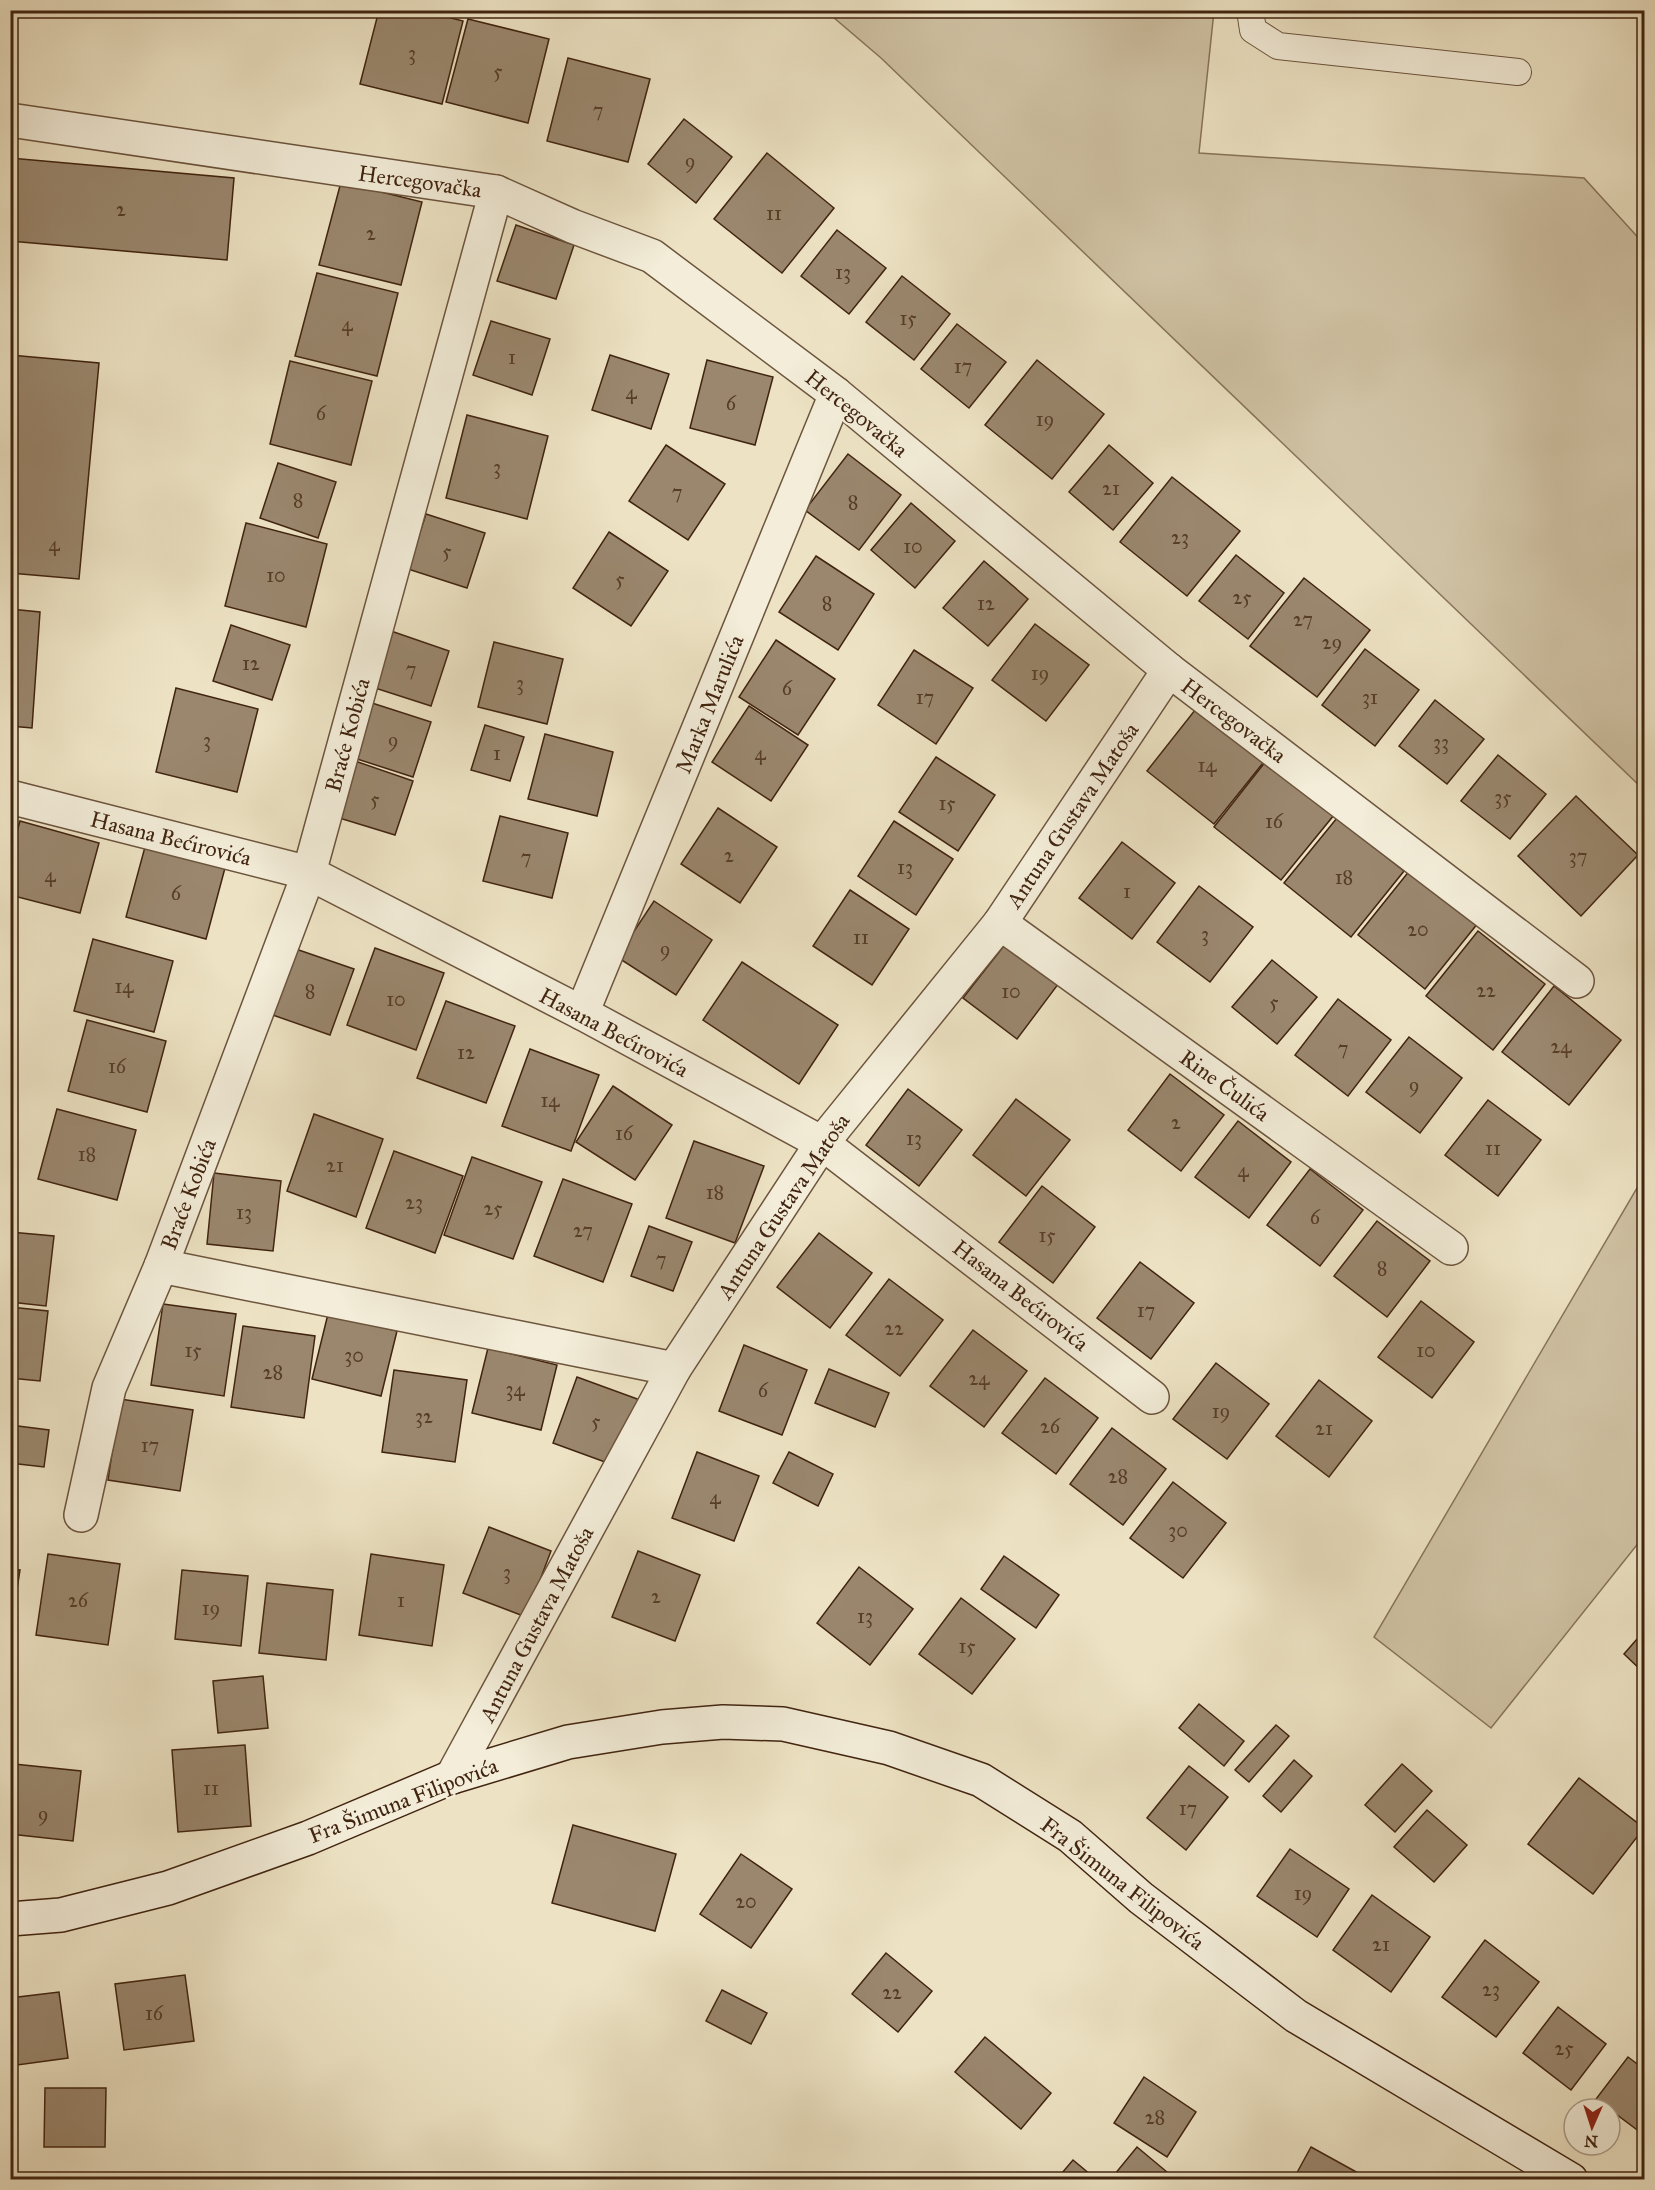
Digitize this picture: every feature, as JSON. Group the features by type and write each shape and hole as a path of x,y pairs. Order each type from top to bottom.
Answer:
{"street":[{"name":"Hercegovačka","path":"10,120 496,192 572,226 652,256 836,394 1169,670 1577,981"},
{"name":"Braće Kobića","path":"81,1515 109,1388 161,1266 309,873 496,192"},
{"name":"Marka Marulića","path":"582,1013 836,394"},
{"name":"Antuna Gustava Matoša","path":"452,1777 674,1369 822,1143 1000,923 1169,670"},
{"name":"Hasana Bećirovića","path":"10,797 309,873 582,1013 822,1143 1152,1397"},
{"name":"Rine Čulića","path":"1000,923 1451,1248"},
{"name":"Braće Kobića","path":"161,1266 674,1369"},
{"name":"Fra Šimuna Filipovića","path":"10,1919 61,1915 168,1888 308,1838 452,1777 568,1742 662,1727 723,1722 783,1724 889,1748 981,1780 1070,1836 1141,1898 1296,2016 1571,2180"}],"lane":[{"path":"1250,10 1253,30 1278,46 1518,72"}],"shaded area":[{"path":"826,11 1214,11 1199,153 1584,178 1644,244 1644,790 881,58"},
{"path":"1644,1176 1644,1536 1491,1728 1374,1637"}],"building":[{"path":"379,10 420,10 463,21 442,104 360,84"},
{"path":"468,19 549,39 528,123 446,102"},
{"path":"568,58 650,79 628,162 547,141"},
{"path":"684,119 732,157 696,203 648,164"},
{"path":"767,153 834,208 782,273 714,219"},
{"path":"10,158 234,178 227,260 10,241"},
{"path":"341,182 422,202 401,285 319,265"},
{"path":"516,225 574,245 556,299 497,281"},
{"path":"837,230 886,268 849,314 801,276"},
{"path":"317,273 398,293 377,376 295,356"},
{"path":"902,276 950,314 914,360 866,322"},
{"path":"491,321 550,339 532,395 473,375"},
{"path":"957,324 1006,362 969,408 921,369"},
{"path":"10,355 99,363 79,579 10,573"},
{"path":"610,355 669,374 651,429 592,410"},
{"path":"707,360 773,377 755,445 690,428"},
{"path":"1037,360 1104,414 1052,479 985,425"},
{"path":"290,361 372,381 351,465 270,444"},
{"path":"467,415 548,436 527,519 446,498"},
{"path":"666,445 725,484 688,540 629,501"},
{"path":"1109,445 1153,483 1113,530 1069,492"},
{"path":"848,454 901,495 859,550 805,510"},
{"path":"278,463 336,482 318,538 260,518"},
{"path":"1172,477 1240,531 1187,596 1120,542"},
{"path":"911,503 955,541 915,588 871,550"},
{"path":"426,514 485,533 467,588 408,569"},
{"path":"246,523 327,544 306,627 225,606"},
{"path":"609,532 668,571 631,626 573,588"},
{"path":"1236,555 1284,593 1248,639 1199,601"},
{"path":"816,556 874,594 838,650 779,612"},
{"path":"984,561 1028,599 988,646 943,608"},
{"path":"1304,578 1370,630 1317,697 1250,646"},
{"path":"10,609 40,612 32,728 10,726"},
{"path":"1035,624 1089,665 1046,721 992,680"},
{"path":"231,625 290,645 272,700 213,681"},
{"path":"391,631 449,651 431,706 372,687"},
{"path":"776,640 835,679 798,735 739,697"},
{"path":"494,642 563,659 547,724 478,707"},
{"path":"1365,649 1419,690 1375,746 1322,705"},
{"path":"914,650 973,688 936,744 878,705"},
{"path":"176,688 258,709 237,792 156,772"},
{"path":"1435,700 1484,739 1447,784 1399,746"},
{"path":"372,703 431,722 413,777 354,758"},
{"path":"1199,705 1267,758 1214,824 1147,771"},
{"path":"749,706 808,745 771,801 712,762"},
{"path":"485,725 524,737 510,781 471,770"},
{"path":"545,734 613,752 597,816 528,799"},
{"path":"1498,755 1546,794 1510,839 1461,801"},
{"path":"936,757 995,795 958,851 899,812"},
{"path":"355,761 413,781 395,835 336,817"},
{"path":"1266,761 1334,815 1281,880 1214,827"},
{"path":"1576,796 1638,855 1581,916 1518,856"},
{"path":"718,808 777,847 740,903 681,864"},
{"path":"500,816 568,833 552,898 483,881"},
{"path":"1337,818 1404,871 1351,937 1284,883"},
{"path":"20,821 99,843 80,913 10,895 10,856"},
{"path":"894,821 953,859 916,915 858,876"},
{"path":"1122,842 1175,883 1132,939 1079,898"},
{"path":"145,847 225,868 206,939 126,917"},
{"path":"1410,870 1478,923 1425,989 1358,935"},
{"path":"1199,886 1253,927 1210,982 1157,942"},
{"path":"850,890 909,929 872,985 813,946"},
{"path":"654,901 712,940 676,995 617,957"},
{"path":"1478,931 1545,984 1493,1050 1426,996"},
{"path":"93,939 173,961 154,1032 74,1011"},
{"path":"1006,943 1059,983 1017,1039 963,998"},
{"path":"290,947 354,969 330,1035 267,1013"},
{"path":"375,948 444,973 416,1050 347,1025"},
{"path":"1272,960 1317,997 1277,1044 1232,1007"},
{"path":"742,962 838,1025 799,1084 703,1020"},
{"path":"1554,986 1621,1040 1569,1105 1502,1052"},
{"path":"1338,999 1391,1040 1348,1096 1295,1055"},
{"path":"446,1001 515,1026 486,1103 417,1078"},
{"path":"87,1020 166,1041 147,1112 68,1091"},
{"path":"1409,1037 1462,1078 1420,1133 1366,1092"},
{"path":"530,1049 599,1075 571,1151 502,1126"},
{"path":"1170,1074 1224,1115 1181,1171 1128,1130"},
{"path":"613,1086 672,1125 635,1180 576,1142"},
{"path":"908,1089 962,1130 919,1186 866,1145"},
{"path":"1016,1099 1070,1140 1026,1196 973,1155"},
{"path":"1488,1100 1541,1140 1498,1196 1445,1155"},
{"path":"57,1109 136,1130 117,1200 38,1179"},
{"path":"314,1114 383,1139 356,1217 287,1191"},
{"path":"1238,1121 1291,1162 1249,1218 1195,1177"},
{"path":"694,1141 764,1166 735,1243 666,1218"},
{"path":"394,1151 463,1176 435,1253 366,1228"},
{"path":"472,1157 542,1182 513,1259 444,1235"},
{"path":"1310,1169 1363,1210 1320,1266 1267,1225"},
{"path":"214,1173 281,1181 273,1251 207,1244"},
{"path":"563,1179 632,1204 603,1282 534,1256"},
{"path":"1042,1186 1095,1227 1053,1283 999,1242"},
{"path":"1377,1221 1430,1261 1387,1317 1334,1276"},
{"path":"649,1226 692,1242 673,1291 631,1276"},
{"path":"10,1232 54,1236 46,1306 10,1302"},
{"path":"819,1233 872,1273 830,1328 777,1287"},
{"path":"1140,1262 1194,1303 1151,1359 1097,1318"},
{"path":"889,1279 943,1320 900,1376 846,1335"},
{"path":"1421,1301 1474,1342 1432,1398 1378,1357"},
{"path":"163,1304 236,1314 224,1396 151,1385"},
{"path":"10,1307 48,1311 40,1381 10,1378"},
{"path":"328,1314 397,1331 381,1396 312,1379"},
{"path":"243,1326 315,1336 304,1418 231,1407"},
{"path":"973,1330 1027,1371 984,1427 930,1386"},
{"path":"744,1345 807,1370 782,1435 719,1411"},
{"path":"488,1348 557,1365 541,1430 472,1413"},
{"path":"1216,1363 1269,1404 1227,1459 1173,1419"},
{"path":"829,1369 889,1393 875,1427 815,1403"},
{"path":"394,1370 467,1380 455,1462 382,1452"},
{"path":"577,1377 640,1400 616,1466 553,1443"},
{"path":"1045,1378 1098,1418 1056,1474 1002,1433"},
{"path":"1319,1380 1372,1421 1329,1477 1276,1436"},
{"path":"120,1399 193,1410 180,1491 108,1480"},
{"path":"10,1425 49,1430 44,1467 10,1463"},
{"path":"1112,1428 1166,1469 1123,1525 1070,1484"},
{"path":"697,1452 759,1476 734,1541 672,1518"},
{"path":"789,1452 833,1474 818,1506 773,1483"},
{"path":"1173,1482 1226,1523 1183,1578 1130,1538"},
{"path":"489,1527 551,1551 526,1617 463,1593"},
{"path":"638,1551 700,1575 675,1641 612,1617"},
{"path":"48,1554 120,1564 108,1645 36,1635"},
{"path":"371,1554 444,1565 432,1646 359,1635"},
{"path":"1004,1556 1059,1595 1036,1628 981,1589"},
{"path":"859,1567 913,1609 870,1665 817,1623"},
{"path":"10,1569 20,1570 10,1634"},
{"path":"182,1570 248,1576 241,1646 175,1639"},
{"path":"267,1583 333,1590 326,1660 259,1653"},
{"path":"961,1598 1015,1639 972,1694 919,1654"},
{"path":"1644,1631 1644,1673 1624,1654"},
{"path":"263,1676 268,1728 218,1733 213,1681"},
{"path":"1199,1704 1244,1741 1224,1766 1179,1728"},
{"path":"1276,1725 1289,1736 1249,1782 1235,1770"},
{"path":"245,1745 251,1826 178,1832 172,1750"},
{"path":"1294,1760 1312,1776 1281,1812 1263,1796"},
{"path":"14,1764 81,1771 73,1841 10,1834"},
{"path":"1402,1764 1432,1791 1395,1832 1365,1805"},
{"path":"1189,1766 1228,1797 1186,1850 1147,1818"},
{"path":"1579,1778 1644,1828 1593,1894 1528,1844"},
{"path":"1427,1810 1467,1845 1434,1882 1394,1847"},
{"path":"573,1825 676,1854 655,1931 552,1903"},
{"path":"1290,1849 1349,1889 1317,1937 1257,1896"},
{"path":"741,1854 792,1889 751,1948 700,1914"},
{"path":"1372,1895 1430,1937 1391,1992 1333,1950"},
{"path":"1485,1940 1539,1982 1496,2037 1442,1997"},
{"path":"886,1953 932,1991 898,2032 852,1994"},
{"path":"185,1975 194,2041 124,2050 115,1984"},
{"path":"722,1990 767,2013 751,2044 706,2021"},
{"path":"59,1992 68,2058 10,2066 10,1998"},
{"path":"1558,2007 1606,2044 1571,2090 1523,2053"},
{"path":"985,2037 1051,2093 1021,2129 955,2072"},
{"path":"1628,2057 1644,2069 1644,2135 1622,2118 1622,2097 1598,2097"},
{"path":"1144,2077 1196,2112 1167,2157 1114,2123"},
{"path":"45,2088 106,2088 105,2147 44,2147"},
{"path":"1137,2147 1167,2172 1161,2180 1110,2180"},
{"path":"1311,2147 1369,2179 1293,2180"},
{"path":"1073,2160 1097,2180 1056,2180"}]}
